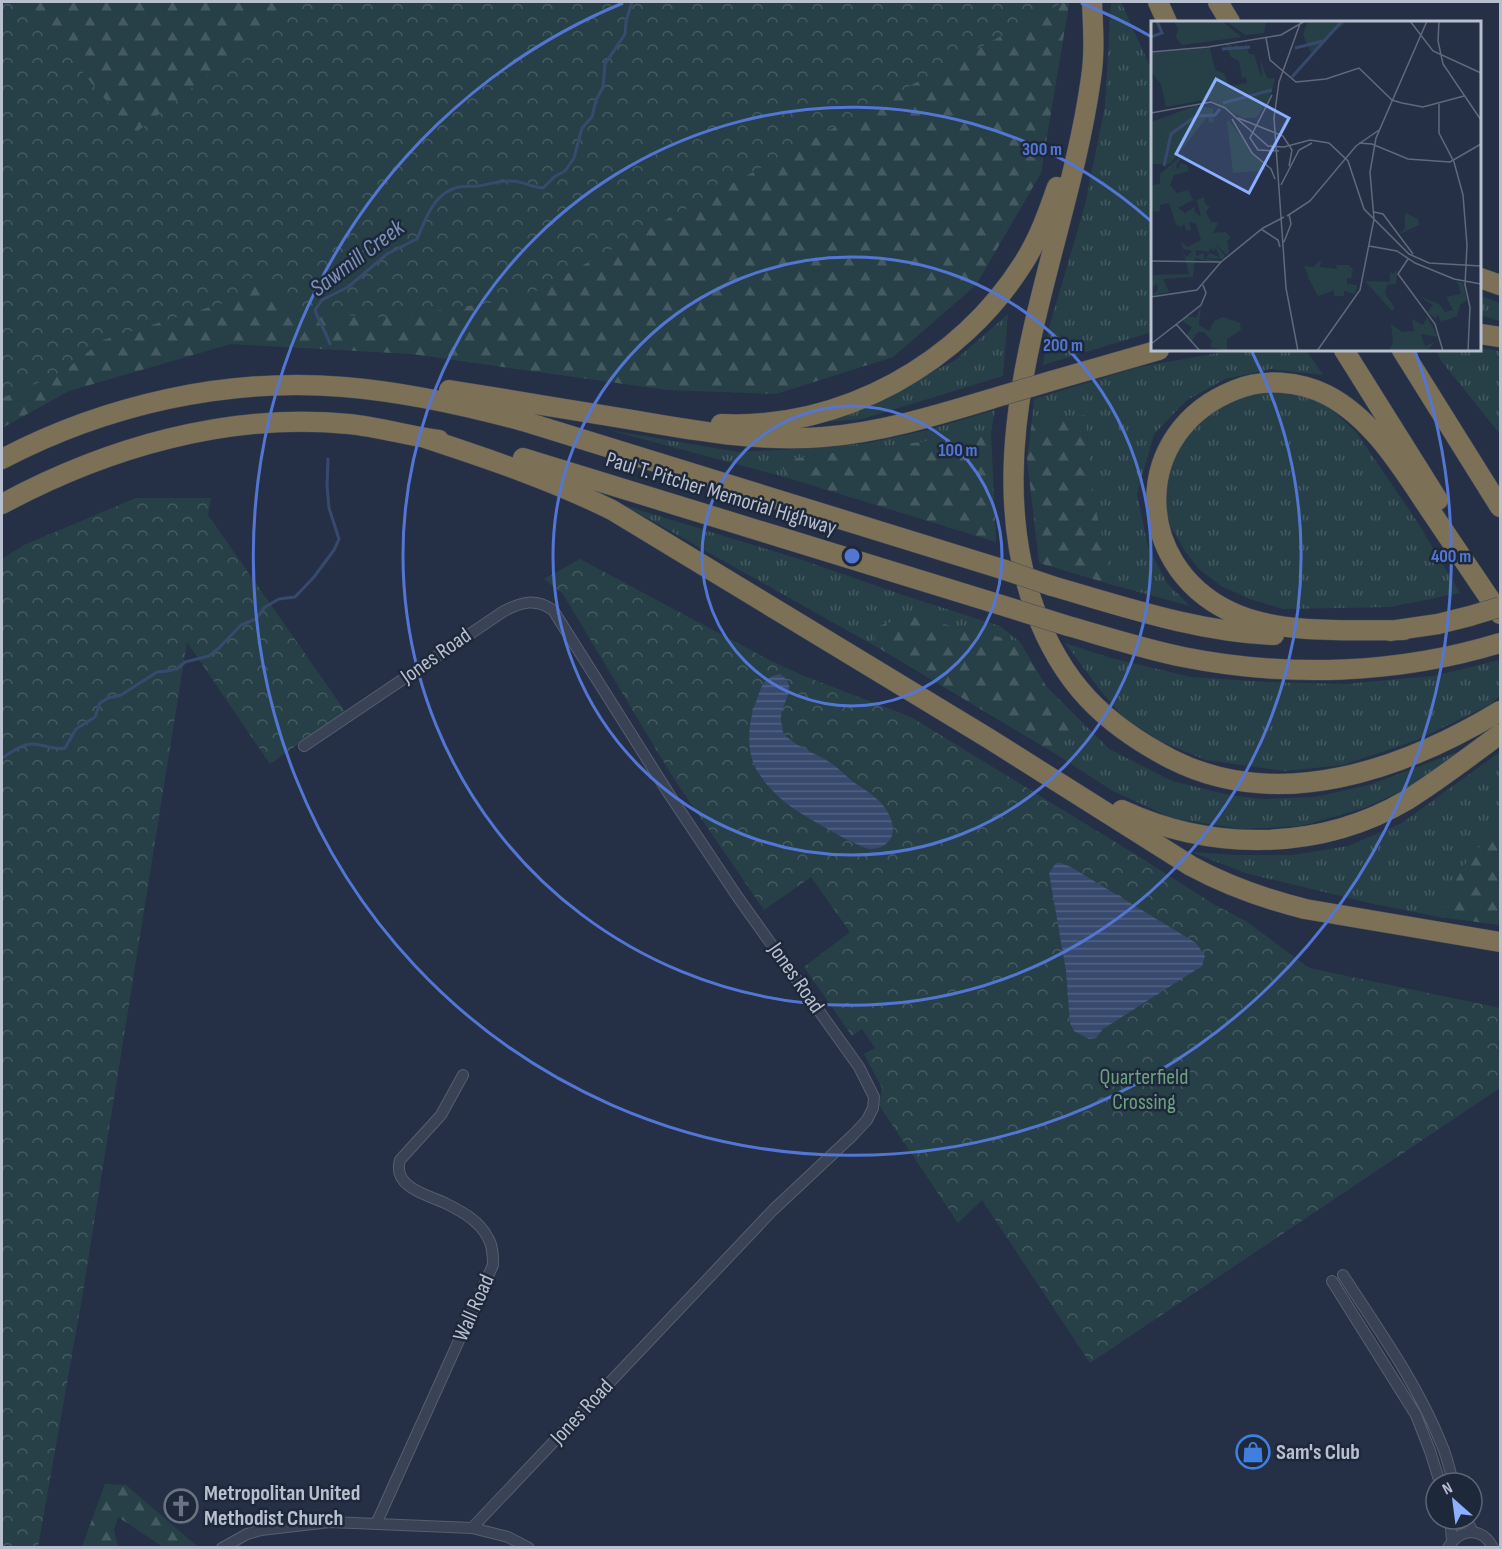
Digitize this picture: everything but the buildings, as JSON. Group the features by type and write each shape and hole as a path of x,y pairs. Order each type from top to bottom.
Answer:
{"highway":[{"path":"1092,2 1092,75 1078,149 1026,366 1016,426 1013,473 1019,556 1029,594 1045,636 1061,665 1083,693 1111,722 1143,744 1183,765 1226,778 1257,783 1294,784 1334,779 1379,768 1422,753 1466,732 1500,711"},
{"path":"1158,2 1167,21"},
{"path":"1211,2 1220,21"},
{"path":"1218,2 1229,21"},
{"path":"619,418 732,424 801,417 837,408 867,396 897,382 926,364 983,316 1024,261 1046,220 1092,75"},
{"path":"1481,279 1500,285"},
{"path":"1481,334 1500,337"},
{"path":"262,386 343,379 406,383 713,434 748,437 822,437 861,433 909,423 1156,351"},
{"path":"1345,351 1500,600"},
{"path":"1403,351 1500,507"},
{"path":"1404,630 1338,631 1281,626 1231,612 1209,600 1192,586 1179,570 1159,532 1155,492 1160,467 1169,446 1201,407 1244,386 1265,382 1309,387 1328,395 1349,410 1387,449 1500,614"},
{"name":"Paul T. Pitcher Memorial Highway","path":"2,459 63,430 162,400 211,391 262,386 344,386 458,404 523,421 1052,586 1144,613 1219,629 1269,635 1353,636 1404,630 1500,607"},
{"name":"Paul T. Pitcher Memorial Highway","path":"2,504 33,487 116,453 171,438 218,429 304,422 350,424 472,445 514,455 1068,626 1183,657 1272,669 1317,670 1423,661 1495,645"},
{"path":"425,438 511,466 570,489 612,510 988,738 1191,866 1220,881 1275,902 1305,909 1500,942"},
{"path":"988,738 1147,822 1210,838 1250,841 1311,836 1376,816 1406,800 1500,734"}],"street":[{"name":"Jones Road","path":"304,746 504,611 528,602 544,604 553,610 669,794 737,896 859,1067 874,1097 873,1108 867,1120 853,1136 774,1210 472,1528"},
{"name":"Wall Road","path":"377,1522 493,1265 488,1238 476,1222 447,1204 410,1187 399,1175 400,1160 441,1114 463,1075"},
{"path":"1343,1275 1407,1373 1443,1446 1450,1471"},
{"path":"1332,1281 1416,1414 1436,1471"},
{"path":"222,1548 247,1534 276,1527 330,1522 377,1522 472,1528 508,1537 529,1548"},
{"path":"1450,1544 1464,1532 1473,1532 1487,1538 1493,1548"}],"green space":[{"path":"2,2 1068,2 1069,4 1041,173 976,285 893,357 776,394 667,390 411,354 231,344 69,391 2,428"},
{"path":"2,2 24,2 134,134 301,2 1063,2 523,298 387,318 303,312 252,276 249,295 103,340 63,372 2,398"},
{"path":"1111,2 1121,2 1151,69 1151,332 1043,365 1049,328 1085,205 1105,106"},
{"path":"1481,296 1500,303 1500,321 1481,315"},
{"path":"1008,314 1003,376 862,419 813,423 861,408 954,361"},
{"path":"1481,348 1500,351 1500,434 1442,362 1436,351 1481,351"},
{"path":"1229,351 1307,351 1323,375 1271,369 1225,379 1187,400 1154,434 1137,494 1148,547 1167,583 1190,606 1113,585 1094,501 1085,415 1032,421 1034,399 1139,367"},
{"path":"1259,391 1298,394 1322,401 1356,432 1418,523 1460,593 1390,607 1283,609 1250,599 1221,586 1199,569 1168,522 1164,501 1173,459 1184,438 1219,407"},
{"path":"995,410 991,433 780,461 788,478 609,430 738,452 819,448 868,443 928,430"},
{"path":"1085,415 1094,501 1113,585 1039,563 1027,459 1032,421"},
{"path":"991,433 996,542 788,478 779,461 832,453"},
{"path":"136,498 211,498 208,515 345,711 270,764 187,642 81,1304 38,1547 2,1548 2,559 24,545"},
{"path":"626,506 799,559 1000,626 1020,642 910,616 874,642 882,650"},
{"name":"Quarterfield Crossing","path":"580,559 771,661 911,717 1215,905 1246,921 1309,968 1500,1008 1500,1088 1090,1363 982,1200 958,1223 879,1105 882,1088 864,1054 875,1048 862,1029 852,1036 804,967 850,932 811,877 764,910 672,776 563,594 544,579"},
{"path":"910,616 1020,642 1046,686 1080,720 1054,753 882,650 874,642 878,626"},
{"path":"1065,643 1111,658 1191,677 1267,682 1345,684 1433,676 1500,660 1500,696 1489,705 1417,740 1343,765 1285,771 1206,760 1162,742 1123,717"},
{"path":"1080,720 1109,749 1172,781 1229,795 1262,799 1316,797 1372,784 1471,747 1417,784 1364,808 1301,826 1241,829 1172,818 1113,791 1054,753"},
{"path":"1500,752 1500,824 1468,860 1450,890 1439,917 1245,873 1192,852 1293,855 1348,846 1402,823"},
{"path":"1500,824 1500,925 1439,917 1450,890 1468,860"},
{"path":"105,1484 126,1485 198,1547 163,1547 118,1517 114,1530 118,1547 82,1547"}],"water":[{"path":"780,674 789,686 781,718 784,734 798,745 831,763 872,795 887,810 893,830 889,841 883,846 871,849 863,847 806,816 776,794 756,769 749,745 753,710 766,680"},
{"path":"1056,863 1071,867 1196,943 1205,956 1202,966 1103,1029 1096,1038 1089,1039 1074,1031 1070,1023 1066,971 1049,873"}],"waterway":[{"name":"Sawmill Creek","path":"330,344 315,310 322,300 348,287 387,254 417,239 435,202 447,192 455,188 507,181 543,188 554,177 565,171 574,158 582,128 592,117 596,100 603,87 605,64 625,34 626,21 632,2"},
{"name":"Sawmill Creek","path":"2,758 28,744 57,749 65,748 76,729 95,717 100,703 108,698 121,695 157,672 178,668 185,662 209,656 241,625 256,619 265,607 279,599 295,597 314,577 334,550 339,539 329,508 328,459"}],"place":[{"name":"Sam's Club","path":"1253,1452"},
{"name":"Metropolitan United Methodist Church","path":"181,1506"}]}
